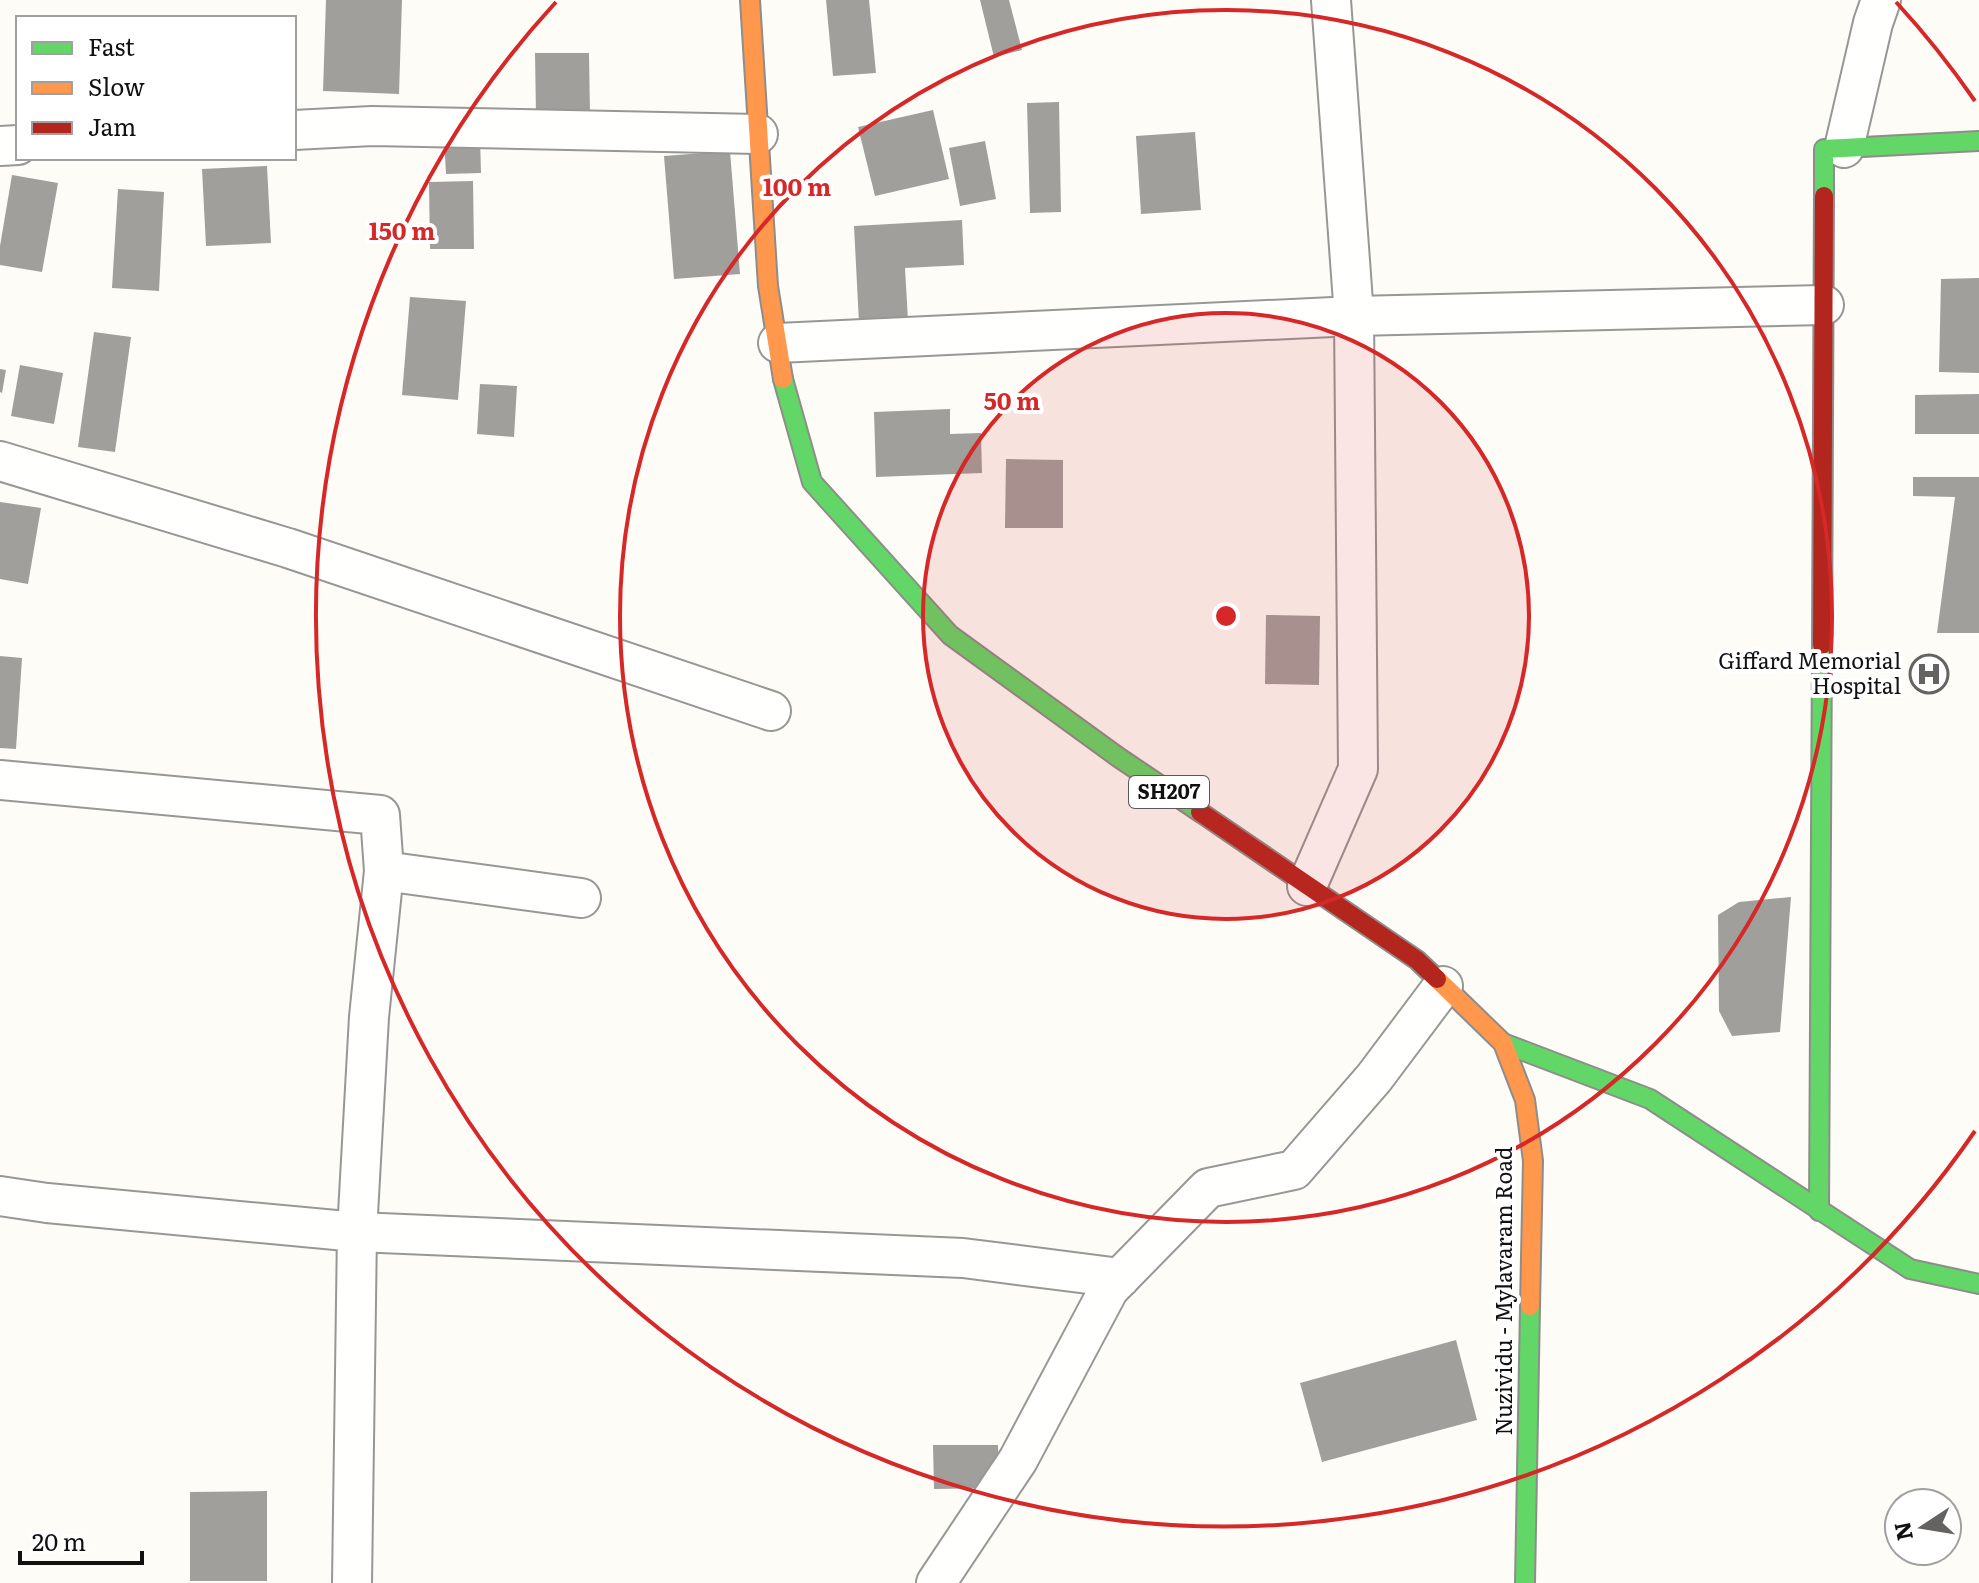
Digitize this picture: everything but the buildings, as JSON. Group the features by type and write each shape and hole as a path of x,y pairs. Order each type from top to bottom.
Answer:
{"main road":[{"name":"Nuzividu - Mylavaram Road","path":"750,0 768,286 785,390 812,482 950,635 1118,757 1417,960 1503,1043 1525,1100 1533,1161 1525,1583"},
{"path":"1819,1211 1824,149 1979,141"},
{"path":"1503,1043 1650,1099 1910,1269 1979,1284"}],"street":[{"path":"1307,886 1358,769 1354,316 1331,0"},
{"path":"1844,148 1881,0"},
{"path":"296,130 372,126 758,134"},
{"path":"778,343 1354,316 1824,305"},
{"path":"0,461 288,548 771,711"},
{"path":"0,780 380,815 384,871 369,1017 357,1232 352,1583"},
{"path":"384,871 581,898"},
{"path":"936,1583 1018,1460 1109,1289 1208,1188 1294,1170 1374,1078 1443,986"},
{"path":"0,1196 357,1232 963,1258 1120,1278"}],"traffic: fast":[{"path":"1824,196 1824,149 1979,141"},
{"path":"783,379 812,482 950,635 1118,757 1200,812"},
{"path":"1819,1211 1822,645"},
{"path":"1503,1043 1650,1099 1910,1269 1979,1284"},
{"path":"1525,1583 1530,1306"}],"traffic: slow":[{"path":"750,0 768,286 783,379"},
{"path":"1437,979 1503,1043 1525,1100 1533,1161 1530,1306"}],"traffic: jam":[{"path":"1822,645 1824,196"},
{"path":"1200,812 1417,960 1437,979"}],"place":[{"name":"Giffard Memorial Hospital","path":"1929,674"}]}
